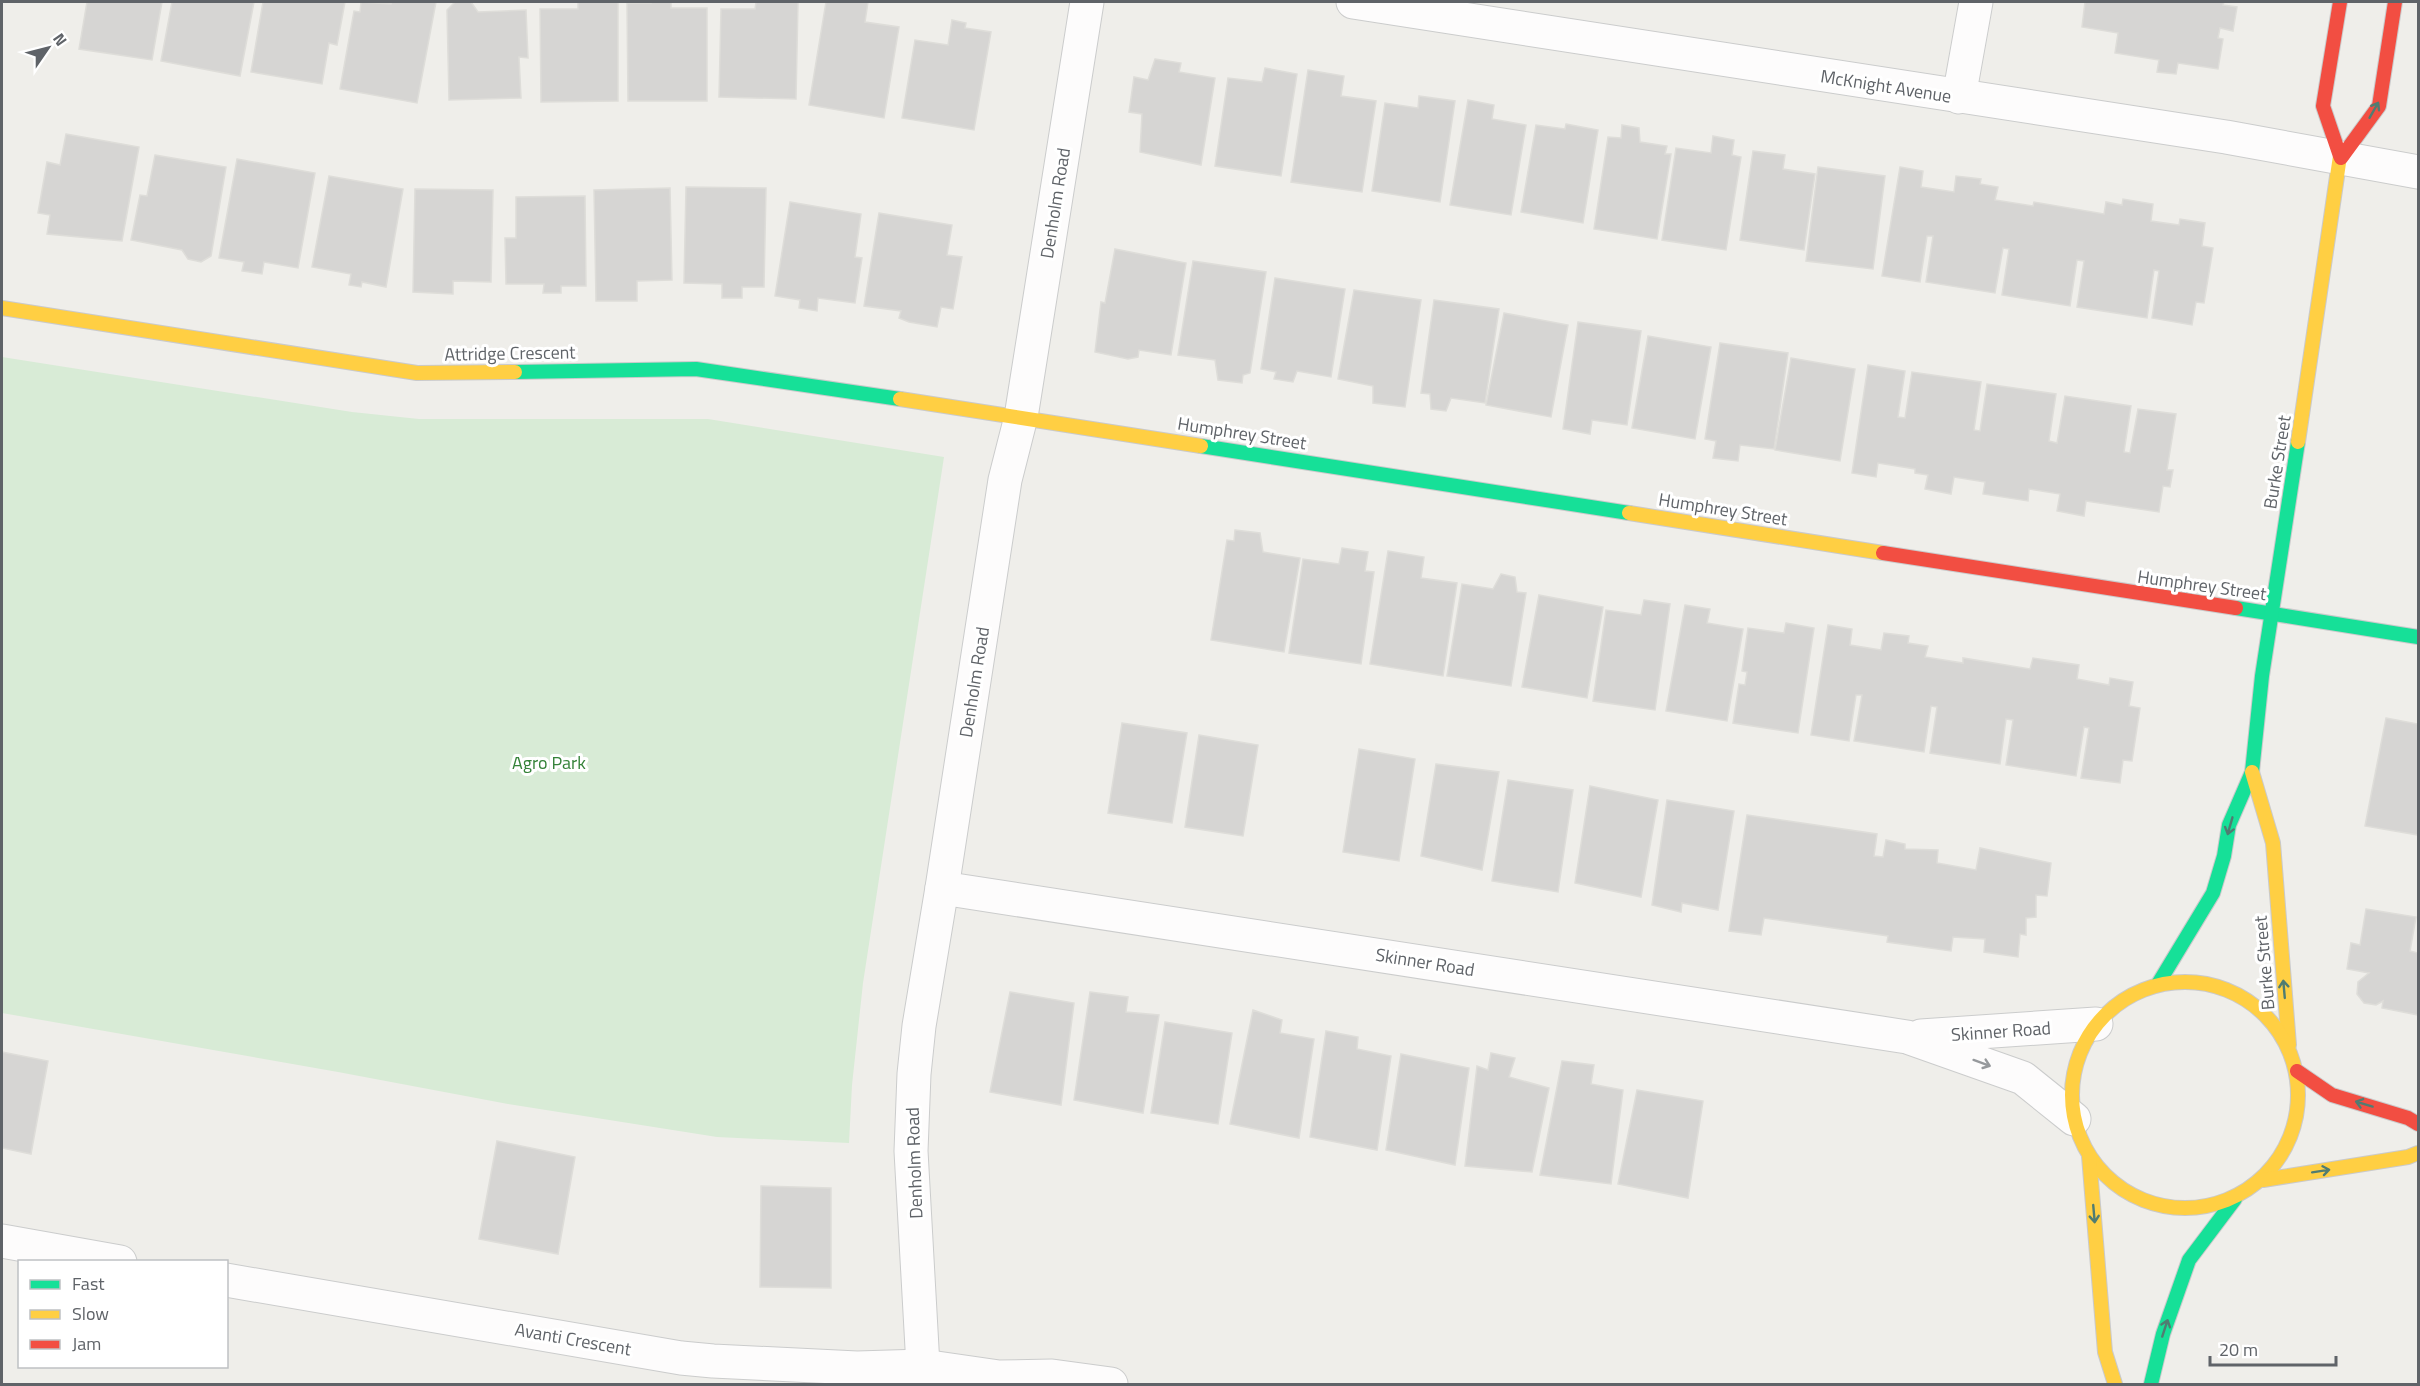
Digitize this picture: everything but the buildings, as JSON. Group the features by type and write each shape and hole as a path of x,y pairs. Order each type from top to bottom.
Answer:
{"street":[{"name":"Denholm Road","path":"924,1375 911,1151 912,1094 919,1026 1005,480 1021,417 1087,2"},
{"name":"McKnight Avenue","path":"1353,2 2226,137 2418,172"},
{"path":"1959,97 1976,2"},
{"name":"Burke Street","path":"2340,2 2323,106 2341,158"},
{"name":"Burke Street","path":"2158,984 2213,893 2224,856 2229,825 2252,772 2262,676 2341,158 2379,106 2395,2"},
{"name":"Attridge Crescent","path":"2,308 417,373 696,369 1021,417"},
{"name":"Humphrey Street","path":"1021,417 2418,637"},
{"name":"Burke Street","path":"2252,772 2273,843 2289,1047"},
{"name":"Skinner Road","path":"942,888 1907,1037 2023,1078 2074,1119"},
{"path":"2197,982 2235,992 2267,1015 2289,1047 2297,1071 2299,1111 2287,1149 2263,1180 2235,1199 2203,1208 2170,1208 2138,1199 2110,1181 2089,1156 2074,1119 2072,1085 2079,1053 2096,1024 2113,1007 2134,993 2158,984 2197,982"},
{"name":"Skinner Road","path":"1907,1037 2096,1024"},
{"path":"2297,1071 2332,1095 2408,1118 2418,1124"},
{"path":"2263,1180 2408,1157 2418,1153"},
{"path":"2089,1156 2105,1352 2115,1384"},
{"path":"2151,1384 2163,1334 2189,1260 2235,1199"},
{"path":"2,1241 109,1260"},
{"name":"Avanti Crescent","path":"228,1280 681,1358 857,1368 924,1375 1052,1376 1111,1384"}],"green space":[{"name":"Agro Park","path":"2,357 352,412 419,419 708,419 944,457 863,983 852,1085 849,1143 717,1137 508,1104 2,1013"}],"traffic: fast":[{"path":"515,372 696,369 900,399"},
{"path":"2158,984 2213,893 2224,856 2229,825 2252,772 2262,676 2298,442"},
{"path":"1201,446 1629,513"},
{"path":"2236,608 2418,637"},
{"path":"2151,1384 2163,1334 2189,1260 2235,1199"}],"traffic: slow":[{"path":"2298,442 2340,156"},
{"path":"2,308 417,373 515,372"},
{"path":"900,399 1201,446"},
{"path":"1629,513 1883,553"},
{"path":"2252,772 2273,843 2289,1045"},
{"path":"2174,982 2196,982 2218,986 2238,995 2257,1007 2273,1023 2294,1062 2298,1095 2294,1128 2290,1138 2273,1167 2257,1183 2218,1204 2196,1208 2174,1208 2152,1204 2132,1195 2113,1183 2097,1167 2076,1128 2072,1106 2072,1084 2076,1062 2085,1042 2097,1023 2113,1007 2152,986 2174,982"},
{"path":"2263,1180 2408,1157 2418,1153"},
{"path":"2089,1156 2105,1352 2115,1384"}],"traffic: jam":[{"path":"2340,2 2323,106 2340,156"},
{"path":"2341,158 2379,106 2395,2"},
{"path":"1883,553 2236,608"},
{"path":"2297,1071 2332,1095 2408,1118 2418,1124"}]}
